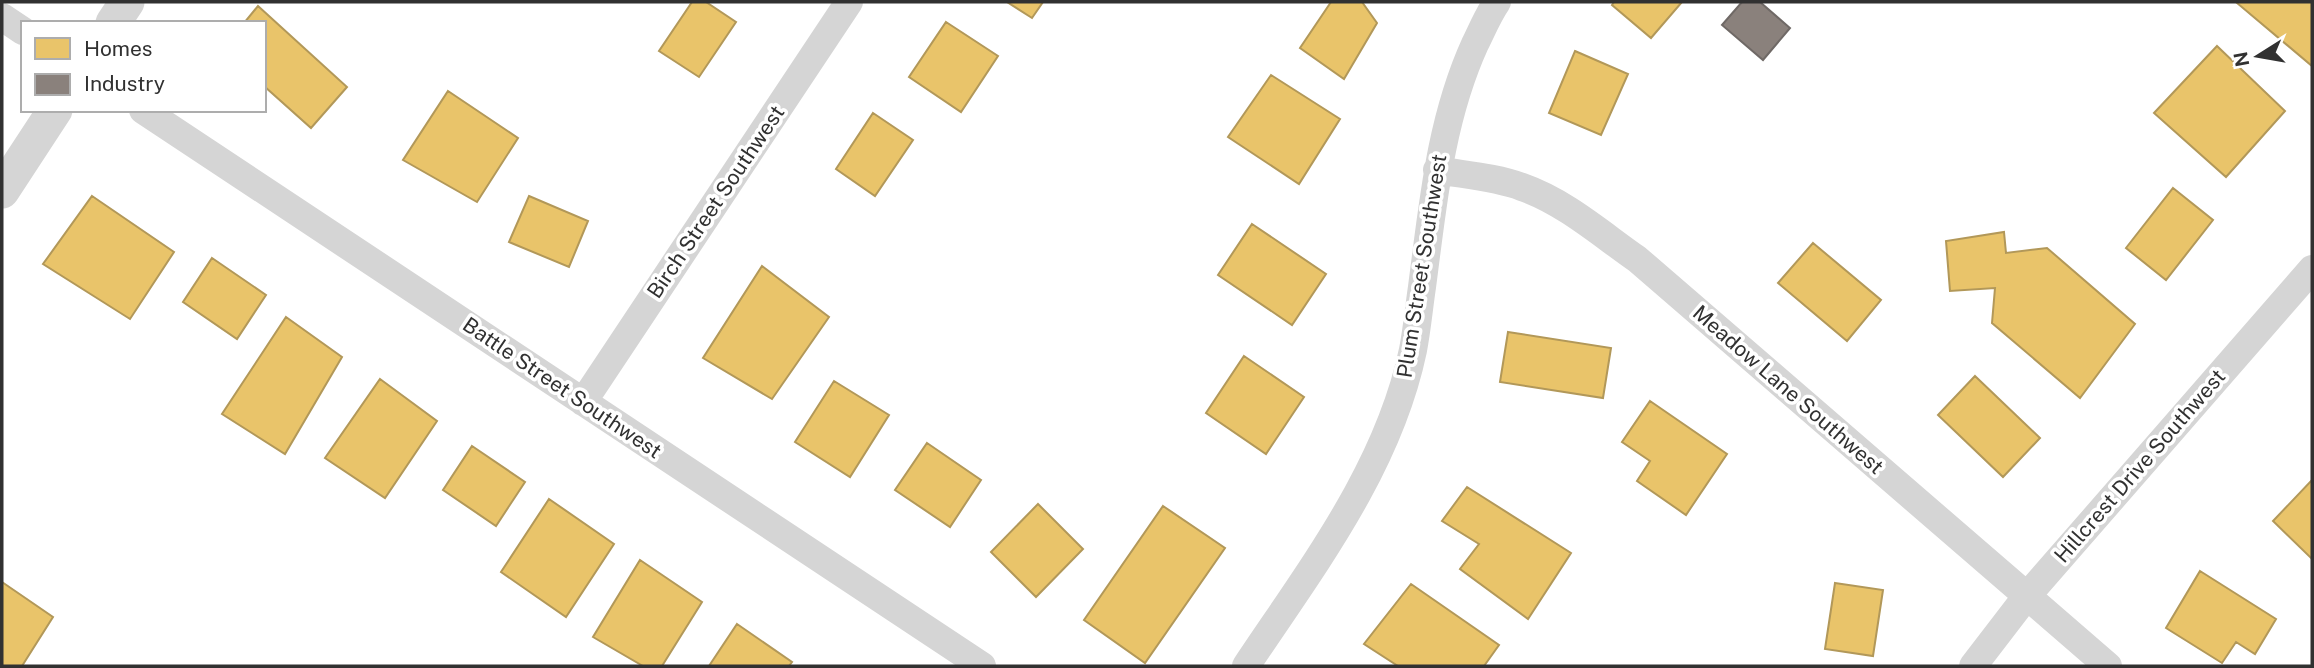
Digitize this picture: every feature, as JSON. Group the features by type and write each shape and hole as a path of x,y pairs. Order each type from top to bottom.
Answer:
{"street":[{"path":"114,21 127,2"},
{"name":"Birch Street Southwest","path":"583,402 849,2"},
{"name":"Plum Street Southwest","path":"1246,666 1366,482 1394,418 1413,350 1437,170 1445,130 1463,72 1497,2"},
{"path":"2,17 21,30"},
{"path":"2,191 54,112"},
{"name":"Battle Street Southwest","path":"146,112 982,666"},
{"name":"Meadow Lane Southwest","path":"1437,170 1489,178 1523,187 1560,205 1637,259 2108,666"},
{"name":"Hillcrest Drive Southwest","path":"1973,666 2026,597 2312,269"}],"building: Homes":[{"path":"692,2 706,2 736,22 699,77 659,51"},
{"path":"1007,2 1043,2 1032,18"},
{"path":"1331,2 1362,2 1377,23 1344,79 1300,48"},
{"path":"1614,2 1682,2 1651,38 1612,5"},
{"path":"2312,2 2312,66 2237,3"},
{"path":"258,6 347,87 311,128 266,88 266,21 246,21"},
{"path":"946,22 998,56 961,112 909,77"},
{"path":"2217,46 2285,111 2226,177 2154,113"},
{"path":"1575,51 1628,74 1601,135 1549,113"},
{"path":"1271,75 1340,119 1299,184 1228,137"},
{"path":"448,91 518,138 477,202 403,160"},
{"path":"873,113 913,140 875,196 836,169"},
{"path":"2173,188 2213,220 2166,280 2126,248"},
{"path":"92,196 174,252 130,319 43,264"},
{"path":"529,196 588,221 569,267 509,242"},
{"path":"1252,224 1326,274 1292,325 1218,275"},
{"path":"2004,232 2006,253 2047,248 2135,324 2080,398 1992,323 1995,288 1950,291 1946,241"},
{"path":"1813,243 1881,300 1847,341 1778,283"},
{"path":"212,258 266,295 237,339 183,302"},
{"path":"762,266 829,317 772,399 703,358"},
{"path":"286,317 342,357 285,454 222,414"},
{"path":"1508,332 1611,348 1603,398 1500,382"},
{"path":"1244,356 1304,397 1266,454 1206,413"},
{"path":"1975,376 2040,438 2003,477 1938,415"},
{"path":"380,379 437,421 385,498 325,458"},
{"path":"834,381 889,415 850,477 795,442"},
{"path":"1650,401 1727,454 1686,515 1637,481 1650,461 1622,442"},
{"path":"927,443 981,480 950,527 895,490"},
{"path":"472,446 525,482 496,526 443,490"},
{"path":"2312,480 2312,559 2273,521"},
{"path":"1467,487 1571,553 1528,619 1460,569 1479,544 1442,521"},
{"path":"549,499 614,544 566,617 501,572"},
{"path":"1038,504 1083,549 1036,597 991,552"},
{"path":"1163,506 1225,548 1145,663 1084,620"},
{"path":"640,560 702,602 662,666 643,666 593,637"},
{"path":"2200,571 2276,619 2255,654 2236,642 2222,663 2166,628"},
{"path":"2,582 53,617 22,666 2,666"},
{"path":"1835,583 1883,590 1873,656 1825,649"},
{"path":"1411,584 1499,645 1484,666 1398,666 1364,644"},
{"path":"737,624 792,662 789,666 709,666"}],"building: Industry":[{"path":"1742,2 1760,2 1790,28 1763,60 1722,25"}]}
